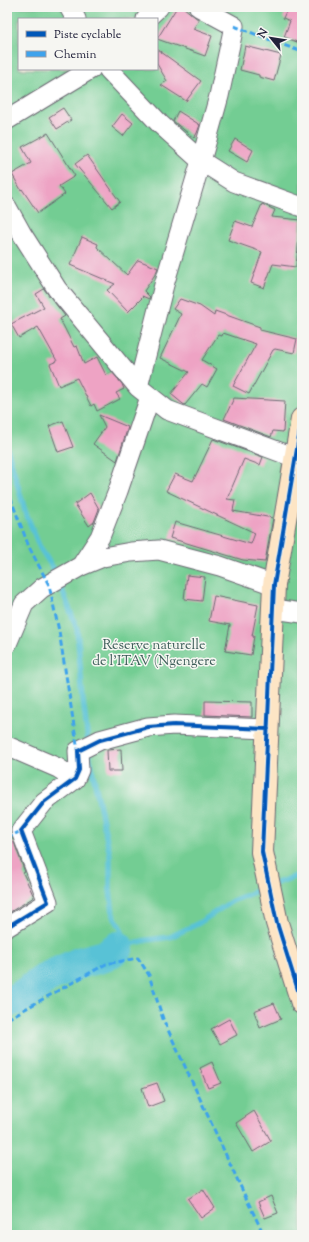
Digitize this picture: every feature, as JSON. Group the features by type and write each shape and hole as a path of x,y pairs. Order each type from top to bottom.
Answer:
{"street":[{"path":"68,7 75,18"},
{"path":"147,18 159,7"},
{"path":"81,566 100,537 118,491 144,392 164,285 219,96 234,26 199,7"},
{"path":"7,120 89,70"},
{"path":"109,70 160,124 201,161 234,182 302,207"},
{"path":"7,207 22,234 57,289 144,392 167,410 296,458"},
{"path":"302,419 274,586 262,852 277,923 302,1003"},
{"path":"7,644 24,604 42,588 81,566 103,557 131,552 159,550 220,566 274,586"},
{"path":"274,609 302,613"},
{"path":"7,927 48,902 21,831 44,802 75,779 79,770 78,751 100,740 148,727 174,724 268,729"},
{"path":"7,746 58,768 75,779"}],"green space":[{"name":"Réserve naturelle de l'ITAV (Ngengere","path":"7,7 302,7 302,1235 7,1235"}],"building":[{"path":"177,7 183,7 199,20 193,29 212,36 205,56 158,39"},
{"path":"288,7 302,7 302,44 284,37 290,21 283,18"},
{"path":"245,46 281,55 274,81 240,70"},
{"path":"158,50 201,81 186,101 161,85 167,81 158,66"},
{"path":"63,108 71,120 57,129 49,117"},
{"path":"178,111 200,125 194,138 173,121"},
{"path":"122,114 133,123 123,136 112,127"},
{"path":"48,133 75,176 59,186 65,194 38,213 22,189 21,190 12,174 31,163 22,147"},
{"path":"235,139 253,150 247,162 228,151"},
{"path":"87,155 120,202 112,208 75,164"},
{"path":"262,204 275,210 272,217 301,220 296,267 273,264 264,288 251,283 262,252 228,240 235,221 252,227"},
{"path":"82,237 98,244 97,247 127,275 138,260 158,268 144,291 150,297 149,299 142,296 143,297 128,312 107,290 115,284 70,265"},
{"path":"44,289 65,316 60,319 74,347 77,346 84,364 97,357 106,375 112,372 122,384 124,389 116,393 120,399 97,411 94,404 91,406 77,378 59,386 50,364 57,361 38,327 19,338 11,324 44,307 36,294"},
{"path":"180,299 200,306 214,316 215,311 260,327 260,330 297,339 294,353 275,349 273,350 249,394 233,386 256,344 223,333 222,336 218,335 202,360 217,369 207,387 202,384 185,405 171,394 189,372 160,358 181,314 173,309"},
{"path":"234,398 285,401 283,432 273,431 271,437 224,419"},
{"path":"99,415 128,427 117,461 93,444 105,427"},
{"path":"63,421 73,447 58,452 49,426"},
{"path":"213,439 263,457 260,465 244,459 227,499 235,500 233,511 273,518 265,562 243,560 170,538 175,522 251,544 255,533 166,491 175,474 193,481"},
{"path":"90,493 99,509 94,522 89,526 75,504"},
{"path":"187,575 205,577 202,601 184,599"},
{"path":"214,596 258,605 252,636 254,636 251,655 225,651 230,625 209,621"},
{"path":"205,701 252,702 252,717 205,715"},
{"path":"121,749 122,771 108,771 107,750"},
{"path":"14,842 25,872 23,873 34,897 7,914 7,844 8,845"},
{"path":"274,1003 281,1019 260,1028 254,1011"},
{"path":"229,1019 237,1035 220,1044 211,1029"},
{"path":"212,1062 221,1083 208,1088 200,1068"},
{"path":"157,1083 164,1101 148,1107 142,1088"},
{"path":"254,1111 271,1141 253,1152 236,1123"},
{"path":"203,1189 215,1208 201,1218 188,1199"},
{"path":"271,1196 278,1213 265,1218 258,1202"}],"waterway":[{"path":"7,448 25,511 40,548 55,571"},
{"path":"61,587 77,629 90,759 110,855 110,890 113,914 122,931 118,947 147,940 170,937 199,923 232,901 256,891"},
{"path":"274,884 302,874"},
{"path":"7,1002 19,998 48,977 79,963 105,956 118,947"}],"marked path":[{"path":"234,26 302,52"},
{"path":"7,489 29,547 49,585 59,631 78,751"},
{"path":"7,838 21,831"},
{"path":"7,1019 106,964 138,958 149,975 163,1019 264,1235"}],"cycle path":[{"path":"302,419 274,585 262,852 277,923 302,1003"},
{"path":"7,927 48,902 21,831 44,802 75,779 79,770 78,751 100,740 148,727 174,725 268,729"}]}
